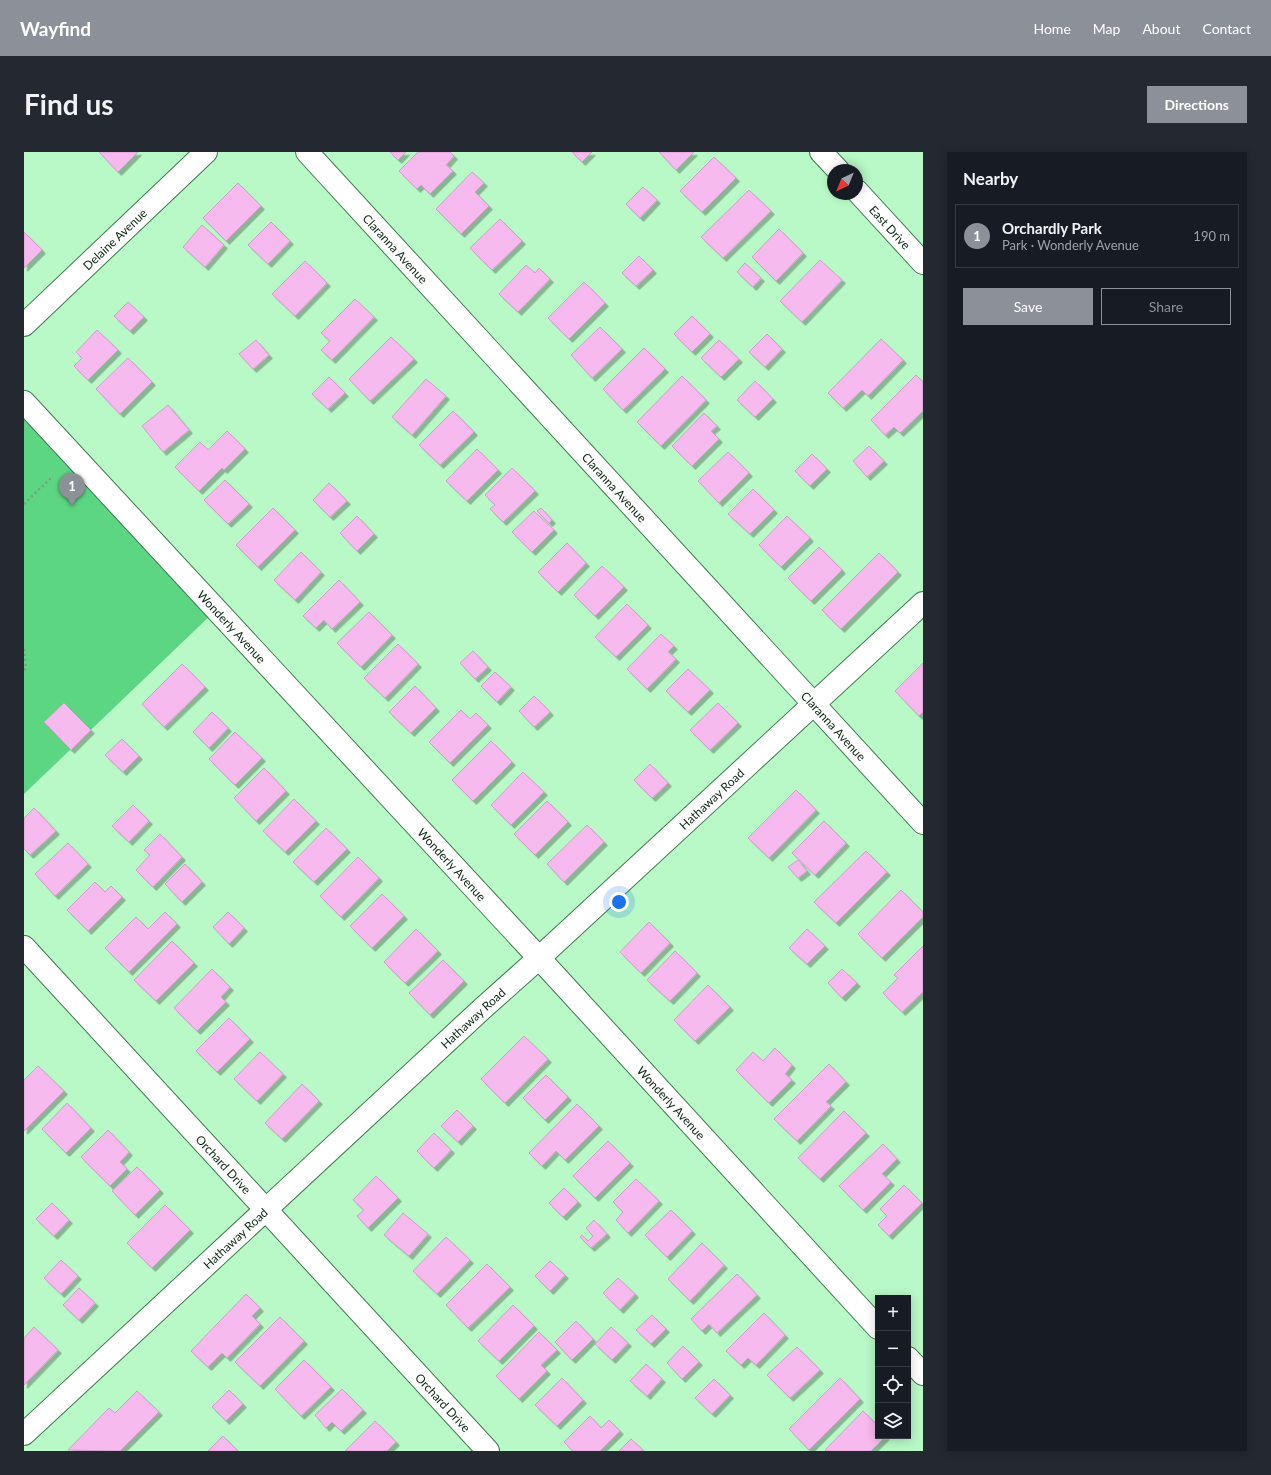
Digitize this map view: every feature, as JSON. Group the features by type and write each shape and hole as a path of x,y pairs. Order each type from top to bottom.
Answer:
{"street":[{"name":"Delaine Avenue","path":"24,325 206,152"},
{"name":"Claranna Avenue","path":"307,152 923,823"},
{"path":"821,152 832,164"},
{"name":"East Drive","path":"863,198 923,263"},
{"name":"Wonderly Avenue","path":"24,402 539,958 875,1325"},
{"name":"Hathaway Road","path":"24,1434 483,1008 923,603"},
{"name":"Orchard Drive","path":"24,947 488,1451"},
{"path":"911,1361 923,1374"}],"path":[{"path":"24,504 53,476"},
{"path":"24,649 26,668 24,670"}],"green space":[{"path":"24,402 216,610 24,794"}],"building":[{"path":"99,152 138,152 118,172"},
{"path":"390,152 406,152 398,160"},
{"path":"418,152 450,152 454,156 446,165 453,171 430,194 421,185 417,189 399,171"},
{"path":"572,152 592,152 582,162"},
{"path":"659,152 694,152 676,170"},
{"path":"714,157 736,178 702,212 680,191"},
{"path":"472,172 484,183 475,192 489,206 461,234 436,209"},
{"path":"238,183 261,206 226,241 203,218"},
{"path":"643,187 657,200 640,218 626,204"},
{"path":"749,190 771,211 723,258 701,237"},
{"path":"500,219 522,241 492,270 470,248"},
{"path":"271,222 290,241 268,264 248,245"},
{"path":"202,225 224,245 205,267 183,247"},
{"path":"779,229 803,253 776,281 752,257"},
{"path":"24,232 42,250 24,268"},
{"path":"639,256 653,270 636,286 622,273"},
{"path":"820,260 842,280 802,322 780,301"},
{"path":"305,261 327,283 295,316 272,294"},
{"path":"745,263 761,278 753,287 737,272"},
{"path":"526,265 535,273 539,268 550,279 518,312 499,294"},
{"path":"584,282 605,303 569,339 548,318"},
{"path":"355,299 374,317 332,360 321,350 330,341 321,333"},
{"path":"128,302 144,317 130,331 114,316"},
{"path":"692,316 710,334 692,352 674,334"},
{"path":"600,327 622,349 592,378 571,355"},
{"path":"97,330 118,350 88,380 74,366 82,358 76,352"},
{"path":"767,334 782,349 765,367 749,352"},
{"path":"391,337 414,359 370,401 349,379"},
{"path":"881,339 903,360 868,396 862,390 843,408 828,393"},
{"path":"256,340 269,355 253,369 239,354"},
{"path":"719,340 739,359 721,377 701,358"},
{"path":"644,348 665,369 623,410 603,389"},
{"path":"128,358 152,382 120,414 96,389"},
{"path":"916,375 923,382 923,411 900,433 894,427 885,435 871,420"},
{"path":"682,376 706,400 661,446 637,422"},
{"path":"329,377 345,393 328,409 312,394"},
{"path":"426,379 446,396 412,435 392,417"},
{"path":"755,381 773,399 755,417 737,400"},
{"path":"168,405 189,430 163,452 142,426"},
{"path":"453,411 474,432 440,465 419,445"},
{"path":"704,413 717,426 711,431 719,439 692,466 672,446"},
{"path":"227,431 245,449 224,470 222,468 199,491 175,467 200,442 208,450"},
{"path":"869,446 884,461 867,477 853,461"},
{"path":"477,449 498,470 467,501 446,481"},
{"path":"728,452 749,473 719,503 698,481"},
{"path":"812,454 827,469 810,486 795,471"},
{"path":"512,468 535,491 503,522 490,509 495,505 485,495"},
{"path":"225,480 249,504 228,524 204,500"},
{"path":"329,483 347,501 330,517 313,500"},
{"path":"753,489 774,510 750,534 728,514"},
{"path":"273,508 295,530 258,567 236,545"},
{"path":"541,508 552,520 549,523 537,511"},
{"path":"534,511 554,530 532,552 512,532"},
{"path":"357,516 374,534 357,551 340,533"},
{"path":"787,516 810,538 781,567 759,545"},
{"path":"567,543 586,563 558,592 538,572"},
{"path":"819,547 842,570 811,601 788,578"},
{"path":"301,552 321,572 295,600 274,580"},
{"path":"879,553 898,572 841,629 822,610"},
{"path":"602,566 624,587 595,616 574,595"},
{"path":"339,580 360,602 332,629 324,620 316,628 303,616"},
{"path":"627,604 648,625 616,657 595,637"},
{"path":"369,612 392,635 361,667 337,643"},
{"path":"661,634 674,646 668,652 676,659 647,689 627,669"},
{"path":"398,644 418,664 385,698 364,678"},
{"path":"473,651 488,667 475,679 460,663"},
{"path":"923,663 923,712 919,716 895,691"},
{"path":"182,664 205,687 164,727 142,704"},
{"path":"688,669 710,690 688,712 666,691"},
{"path":"495,672 511,687 497,702 481,686"},
{"path":"415,686 436,708 411,733 389,712"},
{"path":"534,696 550,712 534,727 519,711"},
{"path":"64,703 91,730 71,750 44,722"},
{"path":"718,703 738,723 710,750 690,730"},
{"path":"461,710 470,719 476,713 488,725 450,763 429,742"},
{"path":"212,712 228,728 209,748 193,732"},
{"path":"235,732 262,758 235,785 209,759"},
{"path":"122,739 139,756 123,772 105,755"},
{"path":"491,741 512,762 473,801 452,780"},
{"path":"650,764 668,783 652,798 634,780"},
{"path":"264,768 286,791 256,821 234,798"},
{"path":"523,772 544,792 511,825 491,805"},
{"path":"796,790 816,810 769,858 748,838"},
{"path":"294,799 316,821 285,852 263,831"},
{"path":"547,801 568,822 535,855 514,834"},
{"path":"133,805 149,821 129,842 112,826"},
{"path":"34,808 56,831 30,855 24,849 24,818"},
{"path":"824,821 846,843 815,875 792,853"},
{"path":"587,825 604,842 564,882 547,864"},
{"path":"326,828 347,849 314,882 293,862"},
{"path":"160,834 182,857 153,887 136,870 150,855 144,850"},
{"path":"68,843 88,864 55,896 35,874"},
{"path":"866,851 887,872 836,923 814,902"},
{"path":"358,857 379,878 341,917 320,896"},
{"path":"798,860 807,871 798,878 788,867"},
{"path":"185,864 202,882 182,902 165,884"},
{"path":"95,882 105,892 111,886 122,897 88,931 67,910"},
{"path":"901,890 923,912 923,917 882,958 858,934"},
{"path":"382,894 404,916 372,948 350,926"},
{"path":"165,912 177,924 129,972 105,948 136,917 148,929"},
{"path":"228,912 244,928 229,944 213,927"},
{"path":"649,922 670,943 641,973 620,952"},
{"path":"416,929 438,951 405,983 384,962"},
{"path":"807,929 825,946 807,964 789,948"},
{"path":"172,941 194,963 156,1001 134,980"},
{"path":"923,946 923,992 902,1012 883,993 898,978 894,975"},
{"path":"675,951 697,973 670,1001 647,980"},
{"path":"443,960 464,981 430,1015 409,993"},
{"path":"212,969 230,987 221,997 226,1002 197,1031 174,1008"},
{"path":"842,969 857,983 842,998 828,983"},
{"path":"708,985 730,1007 695,1041 674,1020"},
{"path":"229,1018 250,1039 217,1072 196,1051"},
{"path":"524,1036 548,1059 505,1103 481,1079"},
{"path":"775,1048 792,1065 785,1074 792,1080 769,1103 736,1070 753,1052 763,1061"},
{"path":"260,1052 283,1074 257,1101 234,1079"},
{"path":"829,1064 846,1082 826,1102 831,1106 797,1141 774,1119"},
{"path":"38,1066 64,1091 24,1131 24,1080"},
{"path":"546,1075 568,1097 545,1120 523,1098"},
{"path":"302,1084 319,1101 282,1139 265,1123"},
{"path":"67,1103 91,1128 66,1153 42,1129"},
{"path":"577,1104 599,1126 565,1160 556,1151 542,1166 529,1153"},
{"path":"457,1110 473,1126 458,1142 441,1126"},
{"path":"844,1111 866,1133 820,1179 798,1158"},
{"path":"108,1130 129,1152 120,1162 127,1169 110,1186 81,1157"},
{"path":"434,1133 451,1150 434,1168 417,1151"},
{"path":"608,1141 630,1163 595,1198 573,1176"},
{"path":"883,1144 897,1159 882,1174 891,1182 863,1210 839,1186"},
{"path":"137,1167 160,1190 135,1215 112,1191"},
{"path":"376,1176 398,1198 368,1228 357,1216 364,1210 353,1200"},
{"path":"636,1179 659,1201 628,1233 616,1220 623,1212 613,1202"},
{"path":"904,1185 922,1203 889,1236 878,1225 887,1216 880,1209"},
{"path":"564,1188 578,1202 563,1217 549,1203"},
{"path":"52,1203 69,1220 54,1236 36,1219"},
{"path":"165,1205 190,1230 152,1268 127,1243"},
{"path":"671,1210 692,1231 667,1257 645,1235"},
{"path":"403,1213 428,1234 409,1256 384,1235"},
{"path":"594,1220 607,1234 591,1248 580,1237 582,1235 588,1241 593,1236 586,1228"},
{"path":"446,1237 470,1260 437,1294 413,1271"},
{"path":"702,1243 724,1265 690,1301 668,1279"},
{"path":"61,1260 78,1276 61,1294 44,1278"},
{"path":"550,1261 565,1275 550,1291 535,1276"},
{"path":"487,1264 510,1287 468,1328 446,1305"},
{"path":"737,1274 757,1295 717,1333 709,1324 702,1331 691,1319"},
{"path":"618,1278 635,1294 620,1310 603,1293"},
{"path":"79,1288 95,1303 79,1320 63,1305"},
{"path":"246,1294 260,1308 252,1316 260,1324 227,1358 222,1353 208,1367 191,1351"},
{"path":"513,1305 534,1326 499,1361 478,1341"},
{"path":"764,1313 785,1335 756,1365 748,1358 741,1365 726,1351"},
{"path":"652,1315 666,1329 651,1344 636,1330"},
{"path":"280,1317 304,1341 260,1386 235,1362"},
{"path":"576,1321 593,1339 572,1360 555,1342"},
{"path":"34,1327 58,1350 24,1385 24,1338"},
{"path":"611,1327 628,1343 612,1360 595,1344"},
{"path":"539,1332 557,1350 541,1365 547,1371 519,1399 496,1376"},
{"path":"683,1346 699,1362 682,1379 667,1363"},
{"path":"797,1347 820,1370 790,1398 767,1375"},
{"path":"304,1360 331,1387 301,1416 275,1389"},
{"path":"646,1364 662,1379 647,1396 630,1381"},
{"path":"562,1378 583,1400 557,1426 535,1405"},
{"path":"840,1378 860,1399 809,1450 789,1429"},
{"path":"714,1379 730,1395 712,1414 695,1398"},
{"path":"342,1389 363,1410 341,1431 332,1422 326,1428 315,1415"},
{"path":"229,1390 243,1404 226,1421 212,1407"},
{"path":"137,1391 159,1412 120,1451 68,1450 109,1408 115,1413"},
{"path":"863,1411 875,1423 875,1439 883,1439 871,1451 825,1450"},
{"path":"590,1416 601,1428 609,1420 620,1431 600,1451 573,1451 564,1442"},
{"path":"375,1421 396,1442 387,1451 345,1451"},
{"path":"223,1436 238,1451 208,1451"},
{"path":"631,1439 644,1451 619,1451"}],"place":[{"name":"Orchardly Park","path":"72,506"}]}
